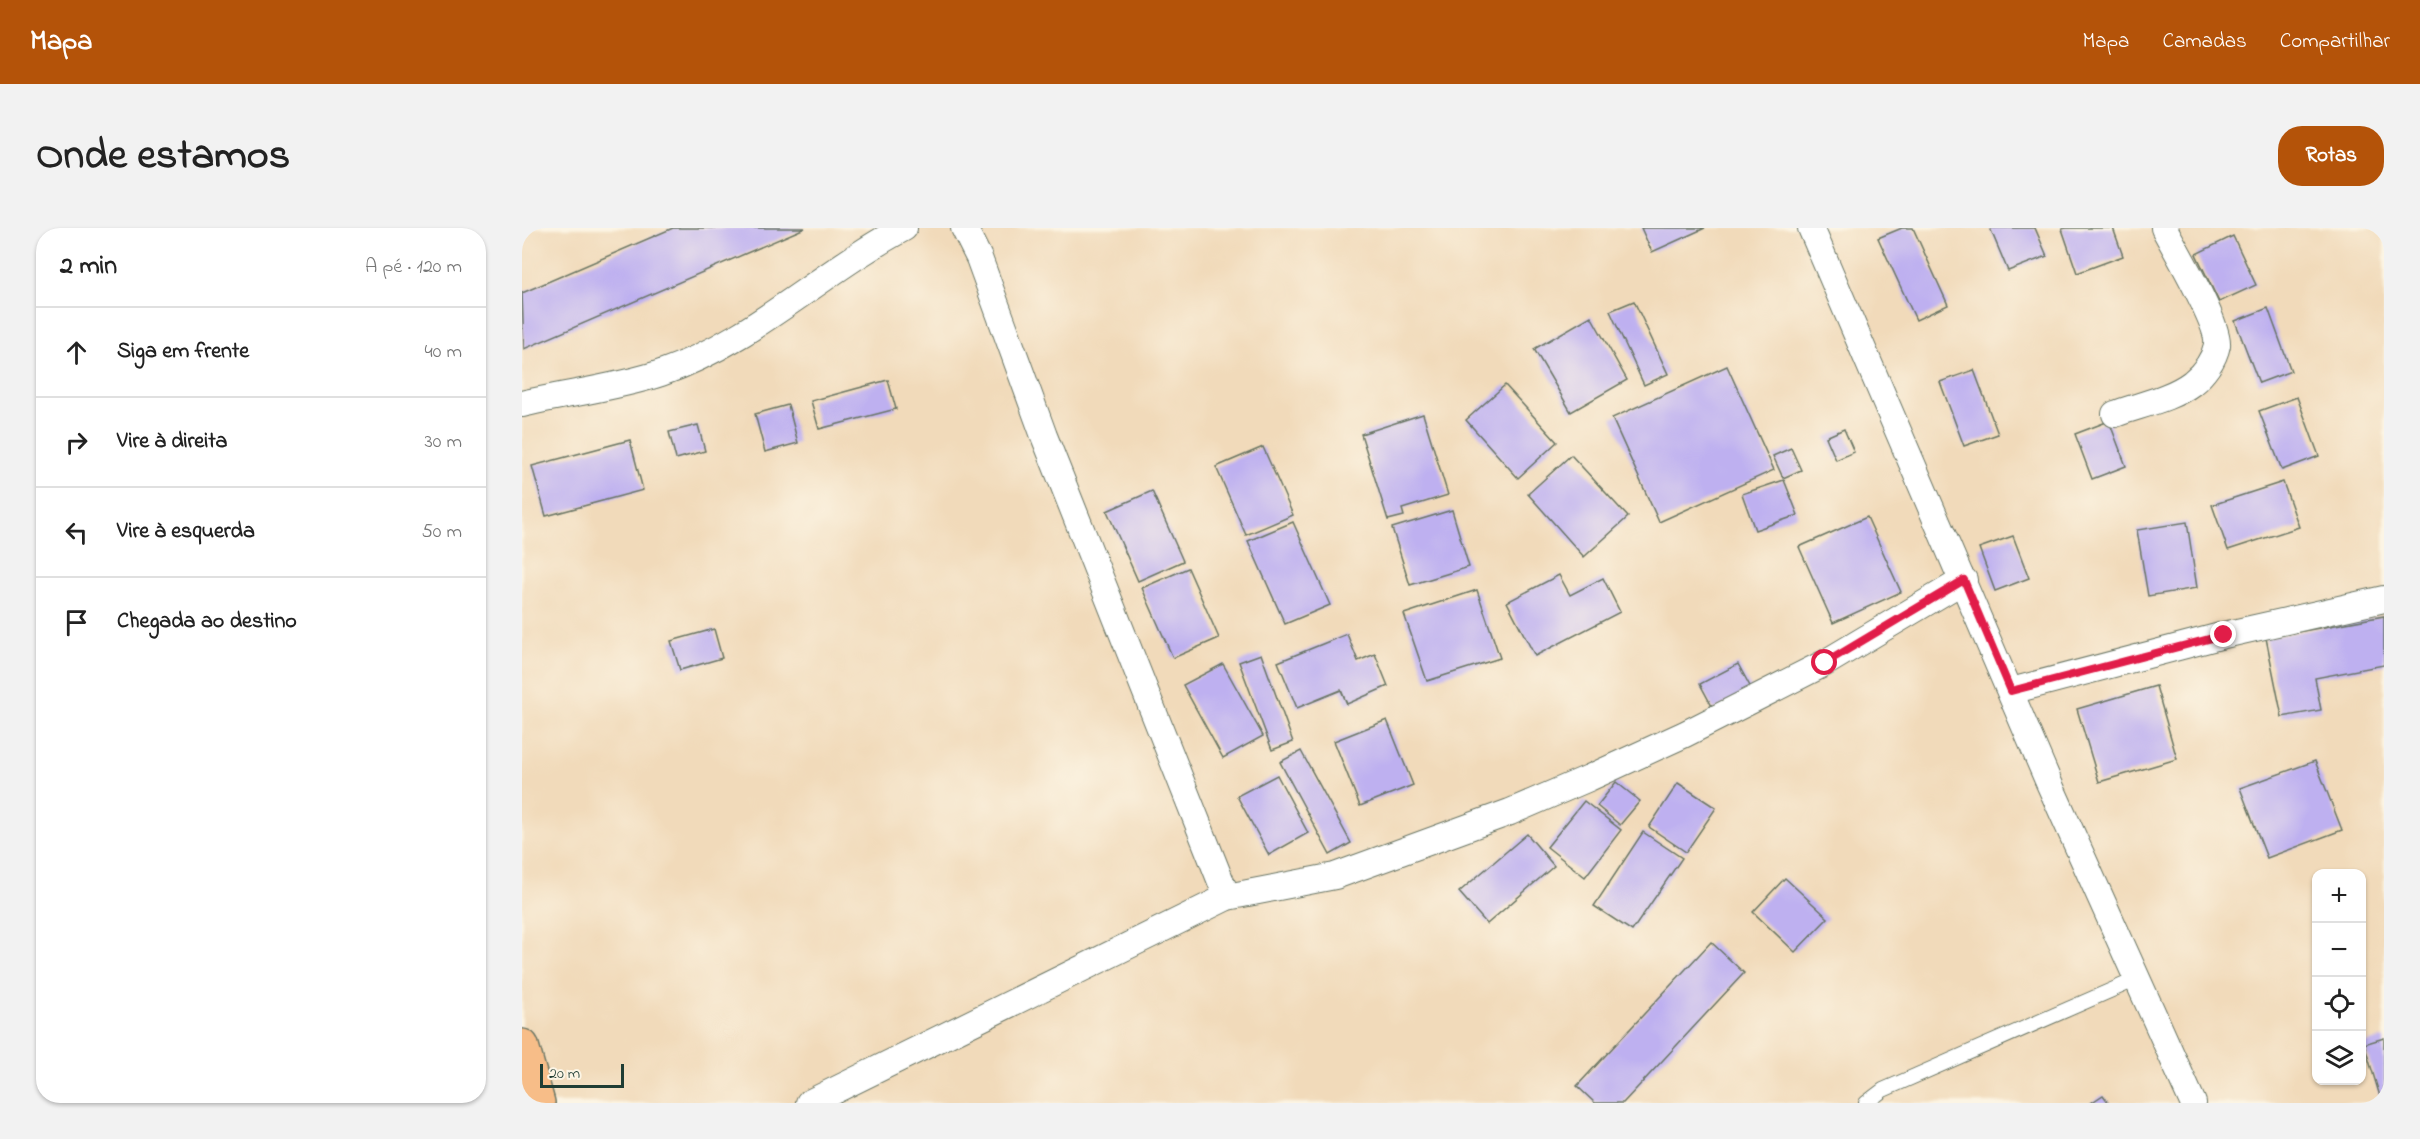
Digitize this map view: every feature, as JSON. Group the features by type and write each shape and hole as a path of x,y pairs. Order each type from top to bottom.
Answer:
{"main road":[{"path":"522,1046 538,1103"}],"street":[{"path":"522,404 660,373 705,353 760,322 880,241 904,228"},
{"path":"964,228 979,258 1044,436 1227,897"},
{"path":"1811,228 2011,691 2193,1103"},
{"path":"2115,414 2191,384 2205,370 2214,356 2218,343 2207,311 2164,228"},
{"path":"810,1103 1227,897 1335,876 1510,812 1685,734 1805,673 1964,580"},
{"path":"2011,691 2224,635 2384,599"}],"lane":[{"path":"1866,1103 1883,1090 2137,979"}],"building":[{"path":"673,228 805,228 524,349 522,293"},
{"path":"1641,228 1705,228 1652,252"},
{"path":"1902,228 1913,228 1948,305 1916,320 1878,238"},
{"path":"1990,228 2035,228 2047,256 2008,271"},
{"path":"2113,228 2123,256 2077,273 2062,229"},
{"path":"2233,236 2256,285 2219,302 2196,254"},
{"path":"1634,301 1668,374 1644,385 1610,311"},
{"path":"2268,308 2291,371 2259,383 2235,321"},
{"path":"1591,316 1627,380 1571,412 1534,349"},
{"path":"1727,366 1774,470 1659,522 1612,418"},
{"path":"1974,370 1998,434 1964,446 1940,382"},
{"path":"888,380 896,409 819,429 811,401"},
{"path":"1505,385 1557,442 1518,478 1466,420"},
{"path":"2297,397 2319,456 2282,470 2259,411"},
{"path":"788,405 798,443 765,452 755,414"},
{"path":"1423,414 1448,495 1402,509 1404,516 1388,520 1361,434"},
{"path":"2109,421 2126,466 2092,479 2075,434"},
{"path":"698,425 705,451 676,459 669,432"},
{"path":"1844,429 1854,452 1836,460 1826,437"},
{"path":"630,440 643,490 546,516 532,466"},
{"path":"1263,447 1293,515 1246,535 1216,467"},
{"path":"1791,448 1801,470 1783,478 1773,456"},
{"path":"1571,455 1628,517 1584,557 1528,494"},
{"path":"1784,480 1798,515 1755,530 1742,494"},
{"path":"2283,482 2299,527 2228,550 2212,505"},
{"path":"1152,491 1183,561 1138,581 1107,511"},
{"path":"1452,510 1469,567 1410,585 1392,528"},
{"path":"1867,517 1901,592 1833,623 1799,547"},
{"path":"1293,522 1330,605 1285,624 1248,541"},
{"path":"2187,522 2197,588 2148,596 2137,530"},
{"path":"2013,536 2029,578 1995,591 1979,548"},
{"path":"1188,568 1219,638 1173,658 1142,588"},
{"path":"1559,575 1570,595 1603,578 1620,612 1535,656 1507,602"},
{"path":"1477,590 1500,658 1427,681 1404,614"},
{"path":"2384,616 2384,665 2315,678 2321,710 2282,717 2266,638"},
{"path":"714,629 722,658 680,670 671,641"},
{"path":"1347,634 1358,661 1375,654 1388,686 1347,704 1341,690 1297,708 1278,662"},
{"path":"1261,654 1293,742 1272,750 1239,662"},
{"path":"1223,664 1263,736 1223,758 1183,685"},
{"path":"1738,664 1752,690 1714,710 1700,684"},
{"path":"2156,686 2177,759 2099,782 2077,709"},
{"path":"1387,720 1413,785 1360,806 1334,741"},
{"path":"1301,751 1351,843 1330,855 1280,762"},
{"path":"2315,761 2342,830 2267,858 2240,788"},
{"path":"1277,775 1308,833 1269,855 1237,796"},
{"path":"1616,782 1640,801 1620,825 1597,806"},
{"path":"1678,783 1716,808 1686,852 1649,827"},
{"path":"1584,801 1621,830 1585,877 1547,847"},
{"path":"1643,832 1682,858 1632,931 1594,906"},
{"path":"1527,834 1554,866 1487,924 1459,892"},
{"path":"1785,878 1828,918 1795,952 1753,912"},
{"path":"1711,942 1744,973 1623,1103 1595,1103 1577,1086"},
{"path":"2384,1038 2384,1103 2382,1103 2366,1051 2366,1043"},
{"path":"2103,1095 2109,1103 2091,1103"}],"route":[{"path":"1825,663 1964,580 2011,691 2224,635"}]}
